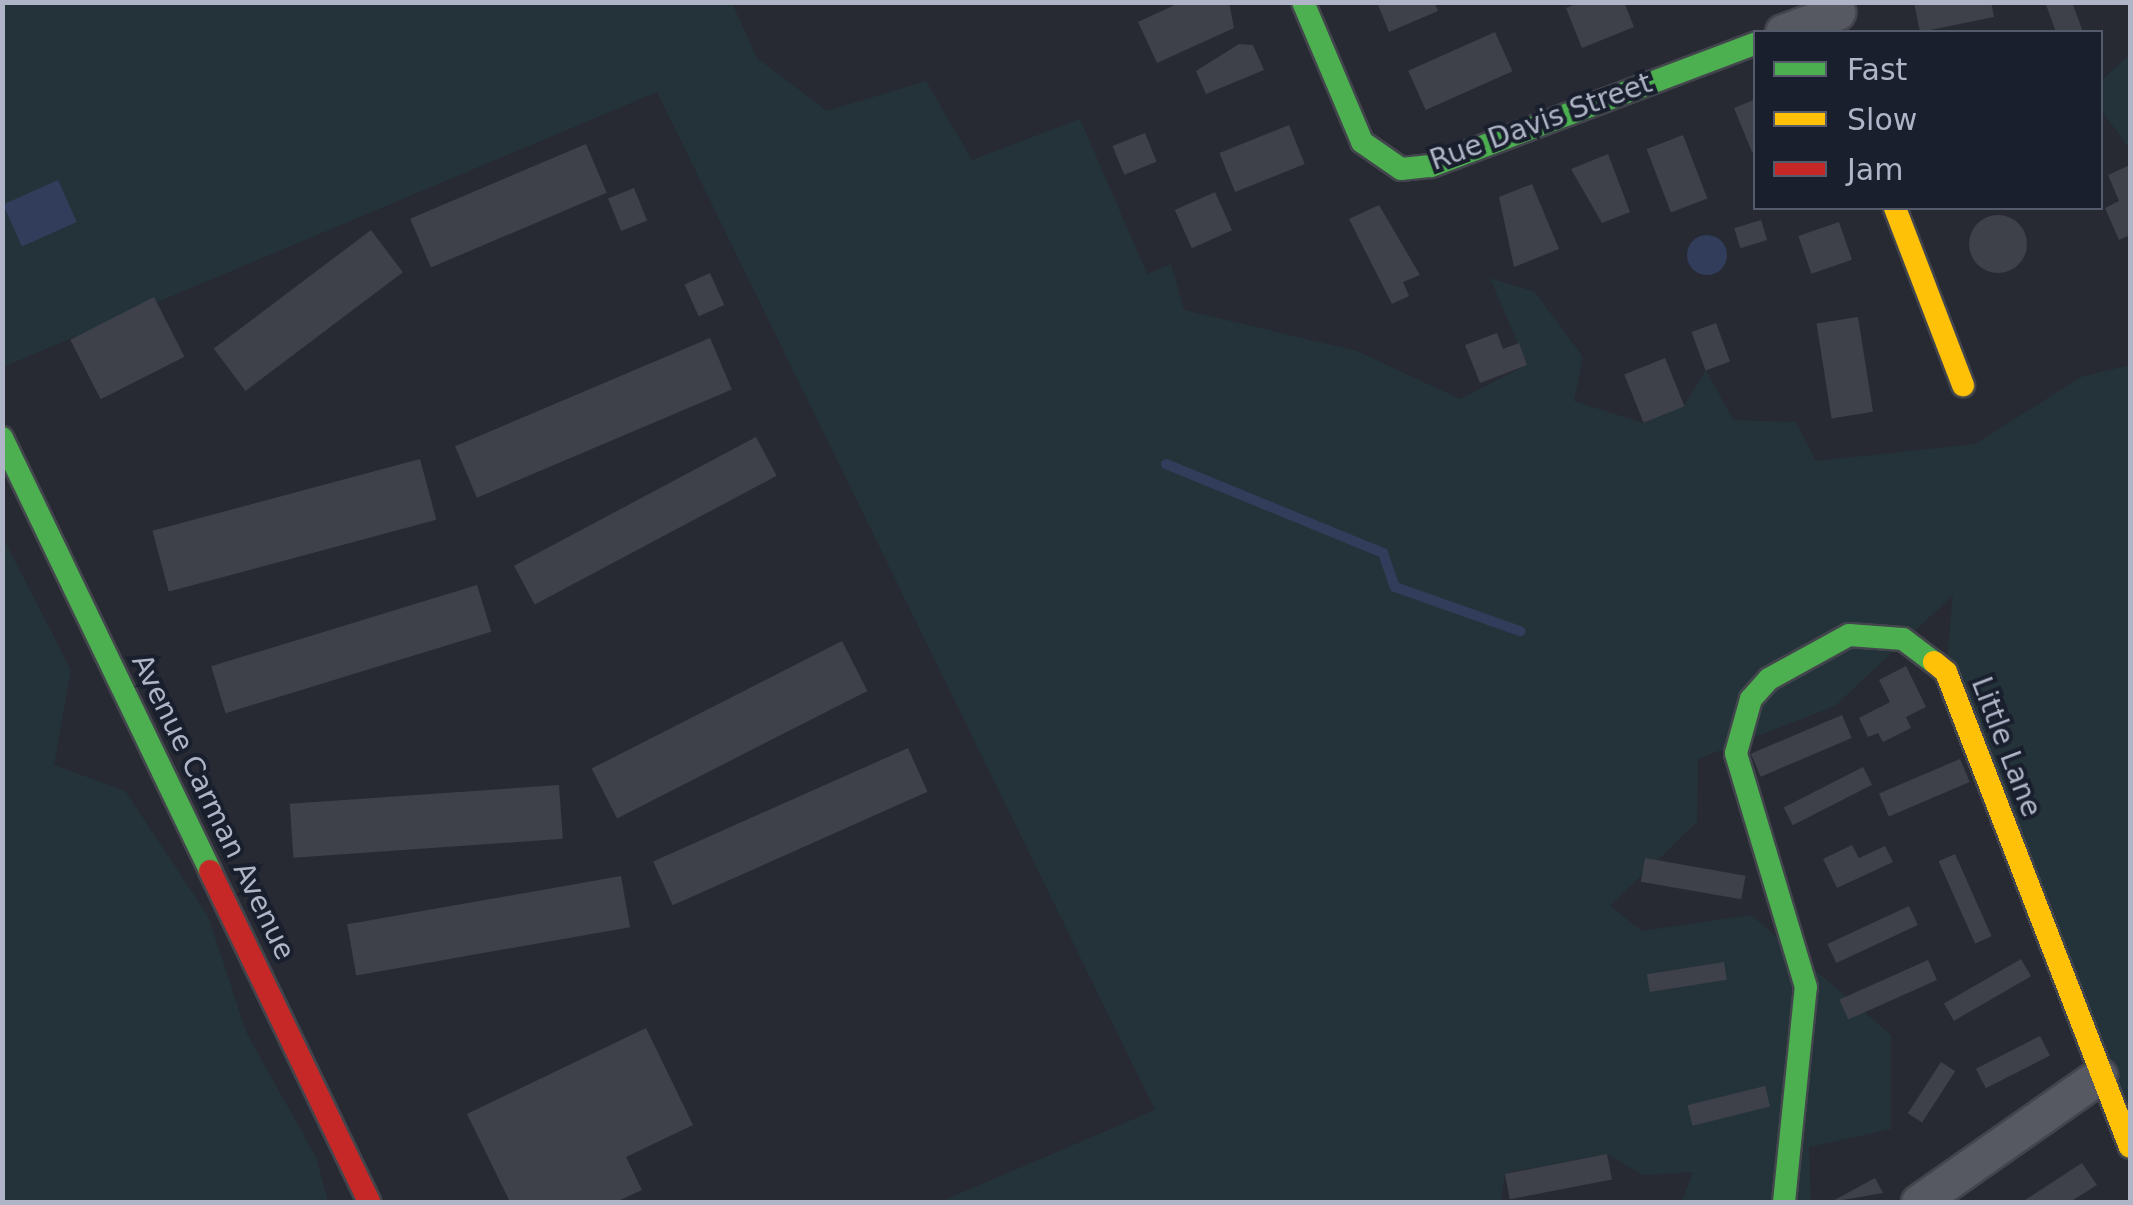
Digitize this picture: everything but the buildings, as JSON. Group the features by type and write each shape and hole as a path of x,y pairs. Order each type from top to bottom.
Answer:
{"street":[{"name":"Rue Davis Street","path":"1303,2 1362,142 1401,169 1431,166 1753,44"},
{"path":"1790,30 1838,16"},
{"path":"1895,210 1920,295 1963,385"},
{"name":"Avenue Carman Avenue","path":"2,438 369,1202"},
{"name":"Little Lane","path":"1784,1202 1806,987 1736,753 1751,699 1769,678 1849,634 1904,639 1946,672 2130,1147"},
{"path":"1919,1202 2100,1076"}],"shaded area":[{"path":"2,3 732,3 757,58 827,111 926,81 972,160 1080,119 1147,274 1171,264 1184,310 1357,351 1460,399 1527,365 1490,278 1535,292 1583,357 1574,401 1643,423 1684,406 1706,370 1733,420 1796,422 1816,461 1975,444 2081,377 2130,365 2130,1147 1946,672 1953,595 1835,706 1698,759 1697,822 1610,906 1642,931 1751,915 1891,1035 1891,1129 1809,1147 1811,1202 1682,1202 1693,1172 1643,1175 1607,1154 1505,1173 1501,1202 940,1202 1155,1110 657,92 3,367"},
{"path":"2130,54 2130,150 2103,112 2103,79"},
{"path":"2,536 71,670 54,765 125,791 208,916 246,1032 316,1157 328,1202 3,1202"}],"water":[{"path":"58,180 77,222 22,246 3,204"},
{"path":"1707,235 1721,241 1727,255 1721,269 1707,275 1693,269 1687,255 1693,241"}],"waterway":[{"path":"1166,464 1383,553 1395,587 1520,631"}],"traffic: fast":[{"path":"1303,2 1362,142 1401,169 1431,166 1753,44"},
{"path":"2,438 210,871"},
{"path":"1784,1202 1806,987 1736,753 1751,699 1769,679 1849,635 1903,639 1934,662"}],"traffic: slow":[{"path":"1896,210 1963,385"},
{"path":"1934,662 1946,672 2130,1147"}],"traffic: jam":[{"path":"210,871 369,1202"}]}
